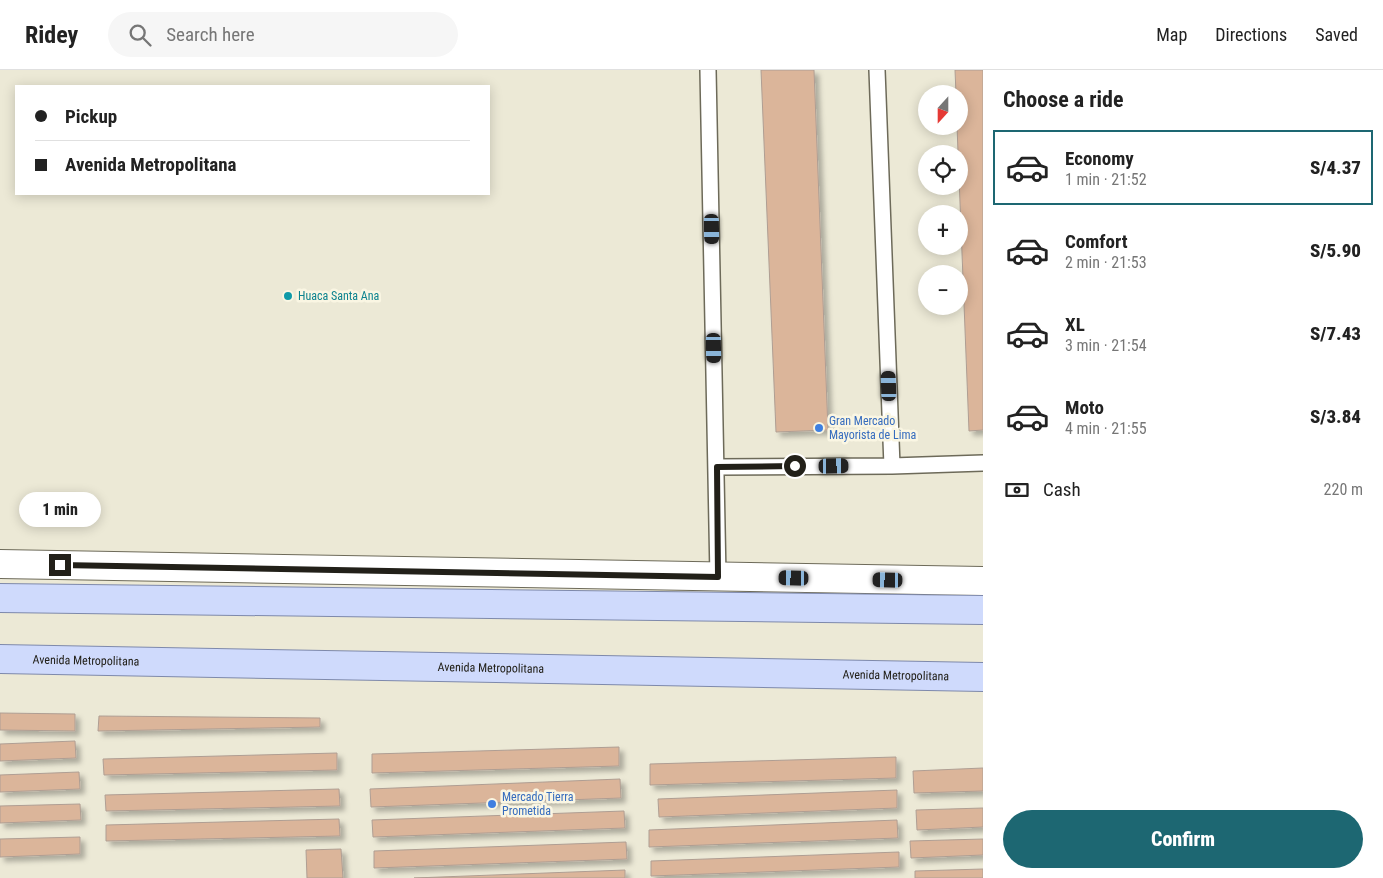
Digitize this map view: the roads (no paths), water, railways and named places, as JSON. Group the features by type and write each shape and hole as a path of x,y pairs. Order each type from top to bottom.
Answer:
{"main road":[{"path":"0,598 983,610"},
{"name":"Avenida Metropolitana","path":"0,659 983,677"}],"street":[{"path":"0,564 983,581"}],"lane":[{"path":"708,70 718,577"},
{"path":"877,70 892,466"},
{"path":"717,467 892,466 983,463"}],"place":[{"name":"Huaca Santa Ana","path":"288,296"},
{"name":"Gran Mercado Mayorista de Lima","path":"819,428"},
{"name":"Mercado Tierra Prometida","path":"492,804"}]}
